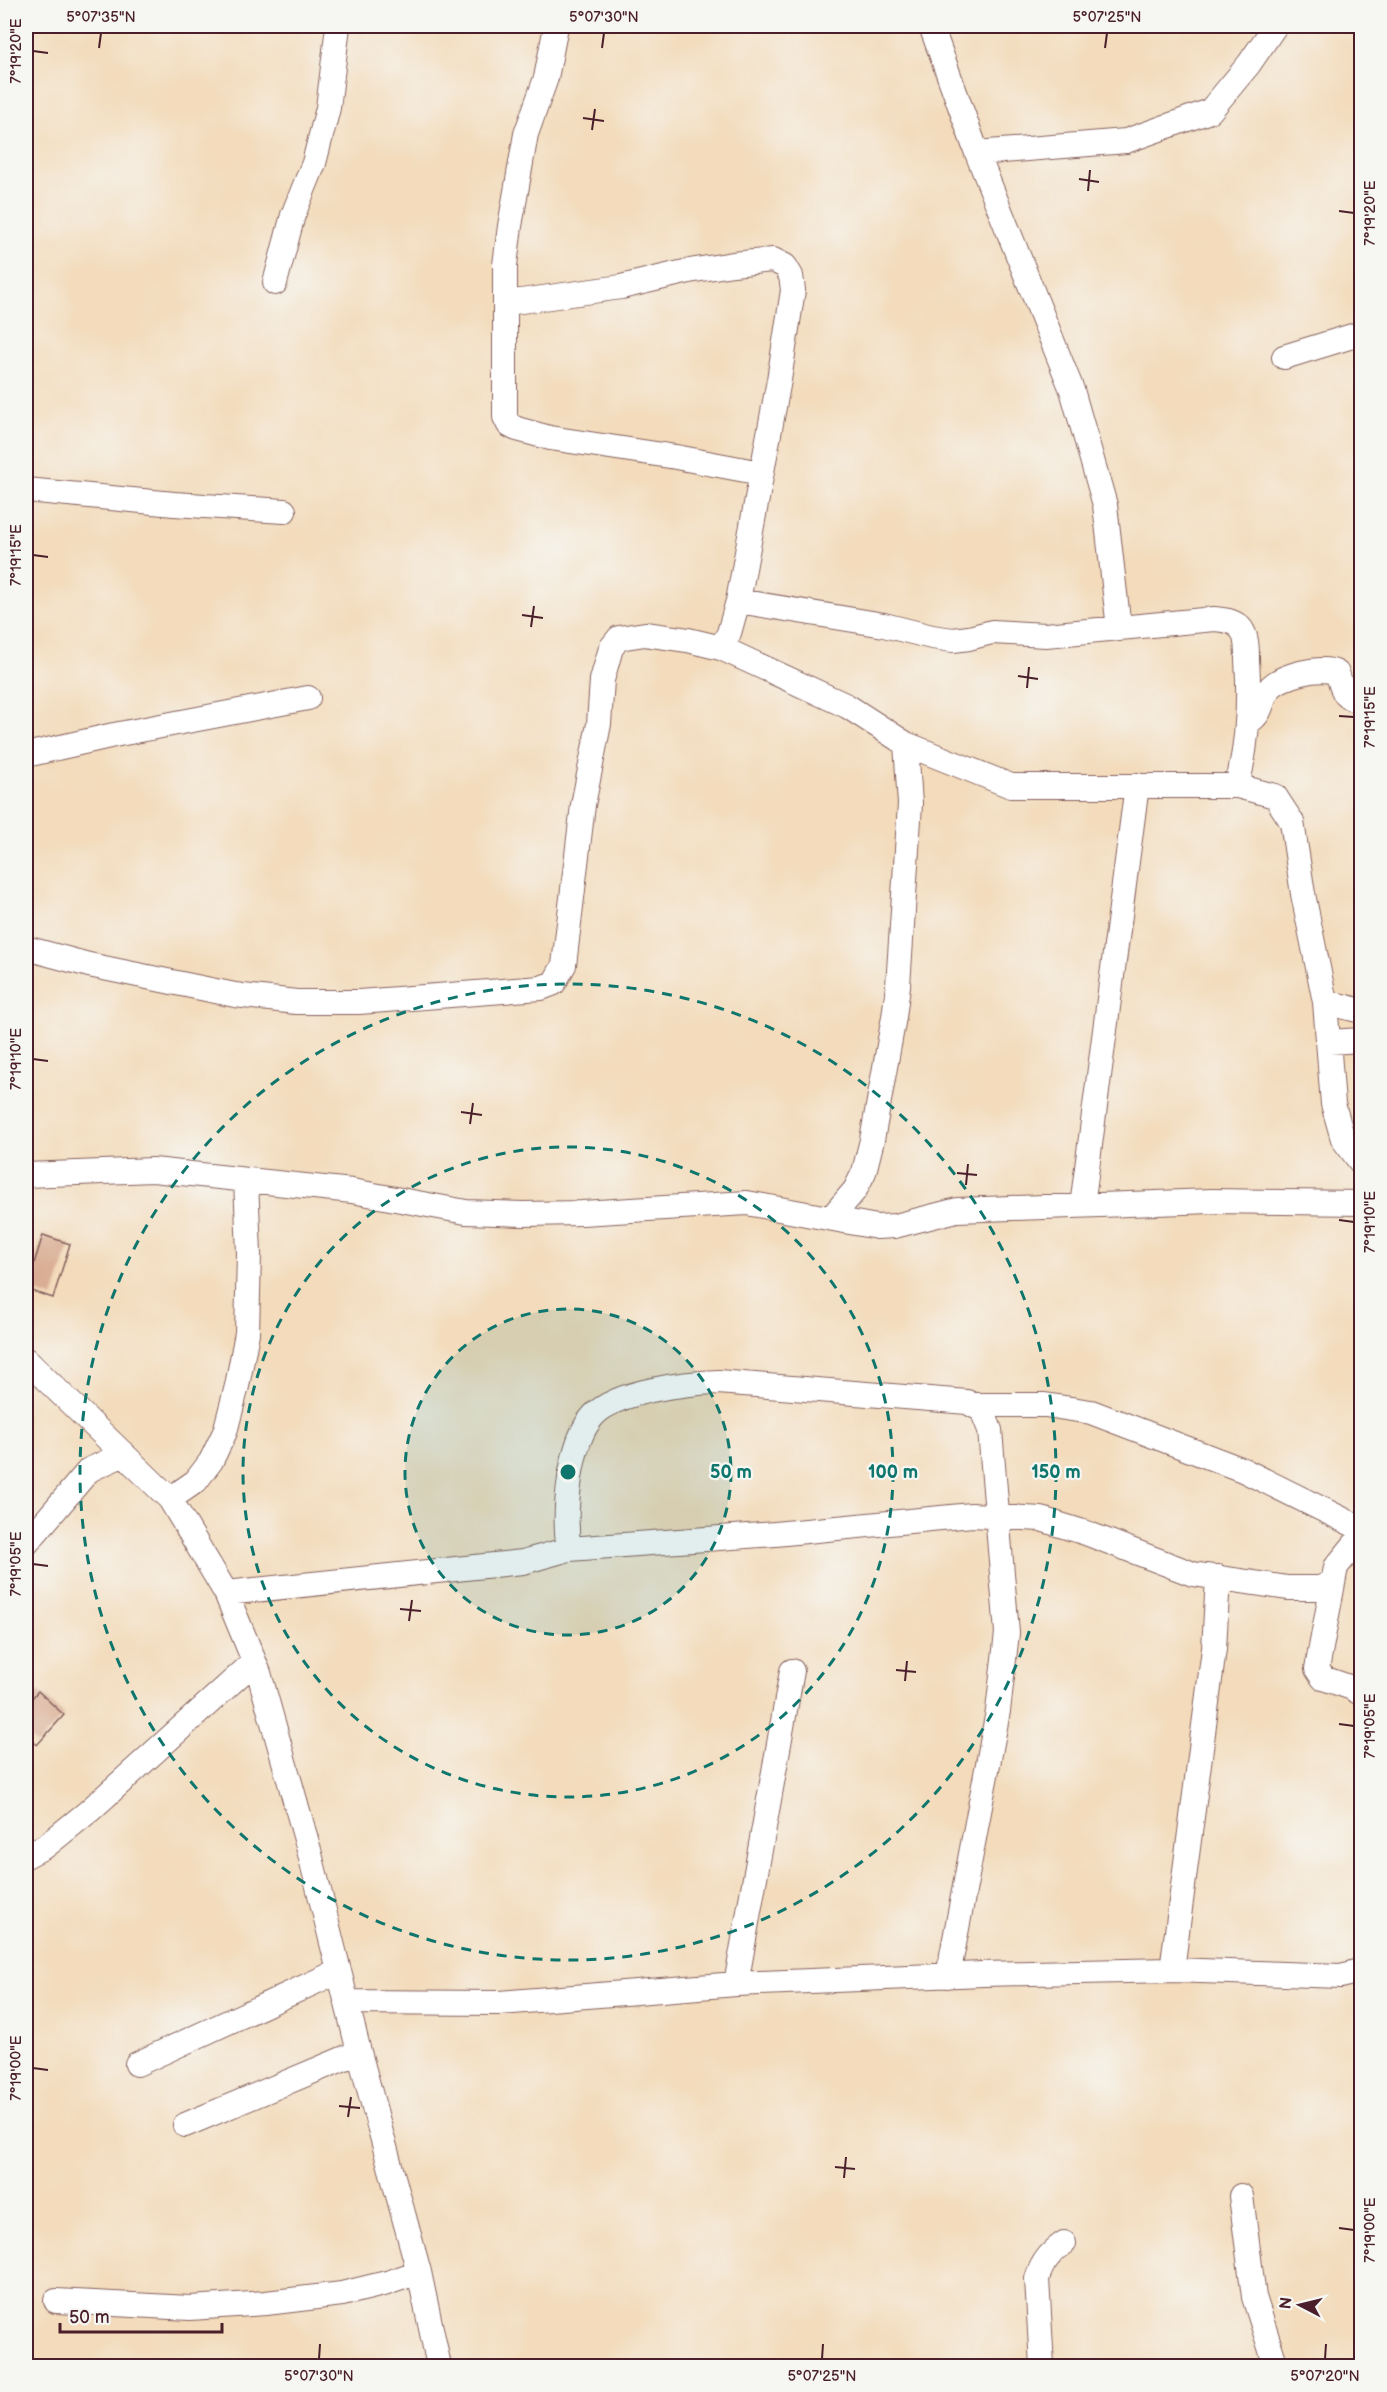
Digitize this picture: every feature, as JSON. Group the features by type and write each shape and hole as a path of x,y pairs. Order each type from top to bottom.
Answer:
{"street":[{"path":"275,282 293,215 314,163 328,108 338,26"},
{"path":"556,26 546,78 526,134 505,265 507,303 505,417 509,425 550,438 676,457 761,473"},
{"path":"931,26 977,153 1072,390 1105,505 1119,629"},
{"path":"977,153 1126,141 1210,111 1249,64 1275,26"},
{"path":"507,303 621,287 733,264 773,260 785,266 791,276 793,290 738,600 729,633 721,648"},
{"path":"1284,357 1362,333"},
{"path":"26,490 174,504 284,511"},
{"path":"738,600 884,625 953,640 992,632 1046,635 1215,619 1237,624 1243,632 1246,648 1249,690 1245,753 1237,786"},
{"path":"26,948 89,965 235,996 296,1002 359,1002 541,988 554,983 564,965 583,805 599,724 602,680 611,648 619,638 645,634 688,640 721,648 847,706 906,744 1011,786 1237,786 1275,796 1292,822 1303,894 1325,1002 1333,1104 1342,1139 1362,1164"},
{"path":"1248,722 1258,715 1267,690 1273,684 1308,672 1331,670 1337,673 1346,696 1352,700 1362,700"},
{"path":"26,756 114,735 308,698"},
{"path":"831,1218 855,1190 864,1172 894,1017 910,804 906,744"},
{"path":"1082,1206 1137,785"},
{"path":"1325,1002 1362,1011"},
{"path":"1329,1042 1362,1040"},
{"path":"26,1175 153,1170 352,1191 466,1212 582,1213 747,1203 877,1227 895,1226 957,1210 1212,1201 1362,1203"},
{"path":"170,1499 196,1481 211,1461 225,1432 237,1386 247,1333 249,1254 246,1180"},
{"path":"26,1360 170,1499 226,1593 254,1662 309,1850 359,2052 419,2272 439,2367"},
{"path":"569,1549 566,1531 568,1493 577,1452 593,1416 616,1402 659,1388 688,1383 718,1382 967,1402 982,1410 990,1430 1007,1633 998,1711 948,1976"},
{"path":"975,1406 1045,1405 1091,1412 1243,1470 1362,1529"},
{"path":"89,1470 96,1427"},
{"path":"26,1544 89,1470 124,1454"},
{"path":"226,1593 523,1562 569,1549 776,1534 972,1515 1041,1519 1086,1533 1193,1574 1288,1588 1320,1588 1333,1582"},
{"path":"1362,1541 1354,1545 1336,1567 1317,1669 1323,1678 1362,1694"},
{"path":"1172,1970 1214,1649 1218,1577"},
{"path":"26,1856 47,1845 89,1810 254,1662"},
{"path":"736,1984 792,1671"},
{"path":"346,2002 499,2003 736,1984 948,1976 1172,1970 1341,1976 1362,1970"},
{"path":"137,2064 339,1971"},
{"path":"185,2125 359,2052"},
{"path":"1241,2196 1254,2297 1276,2367"},
{"path":"1042,2367 1037,2279 1040,2266 1049,2254 1064,2243"},
{"path":"56,2301 190,2308 266,2303 342,2294 419,2272"}],"building":[{"path":"43,1235 70,1244 53,1298 26,1289"},
{"path":"38,1691 64,1715 37,1745 26,1734 26,1705"}]}
